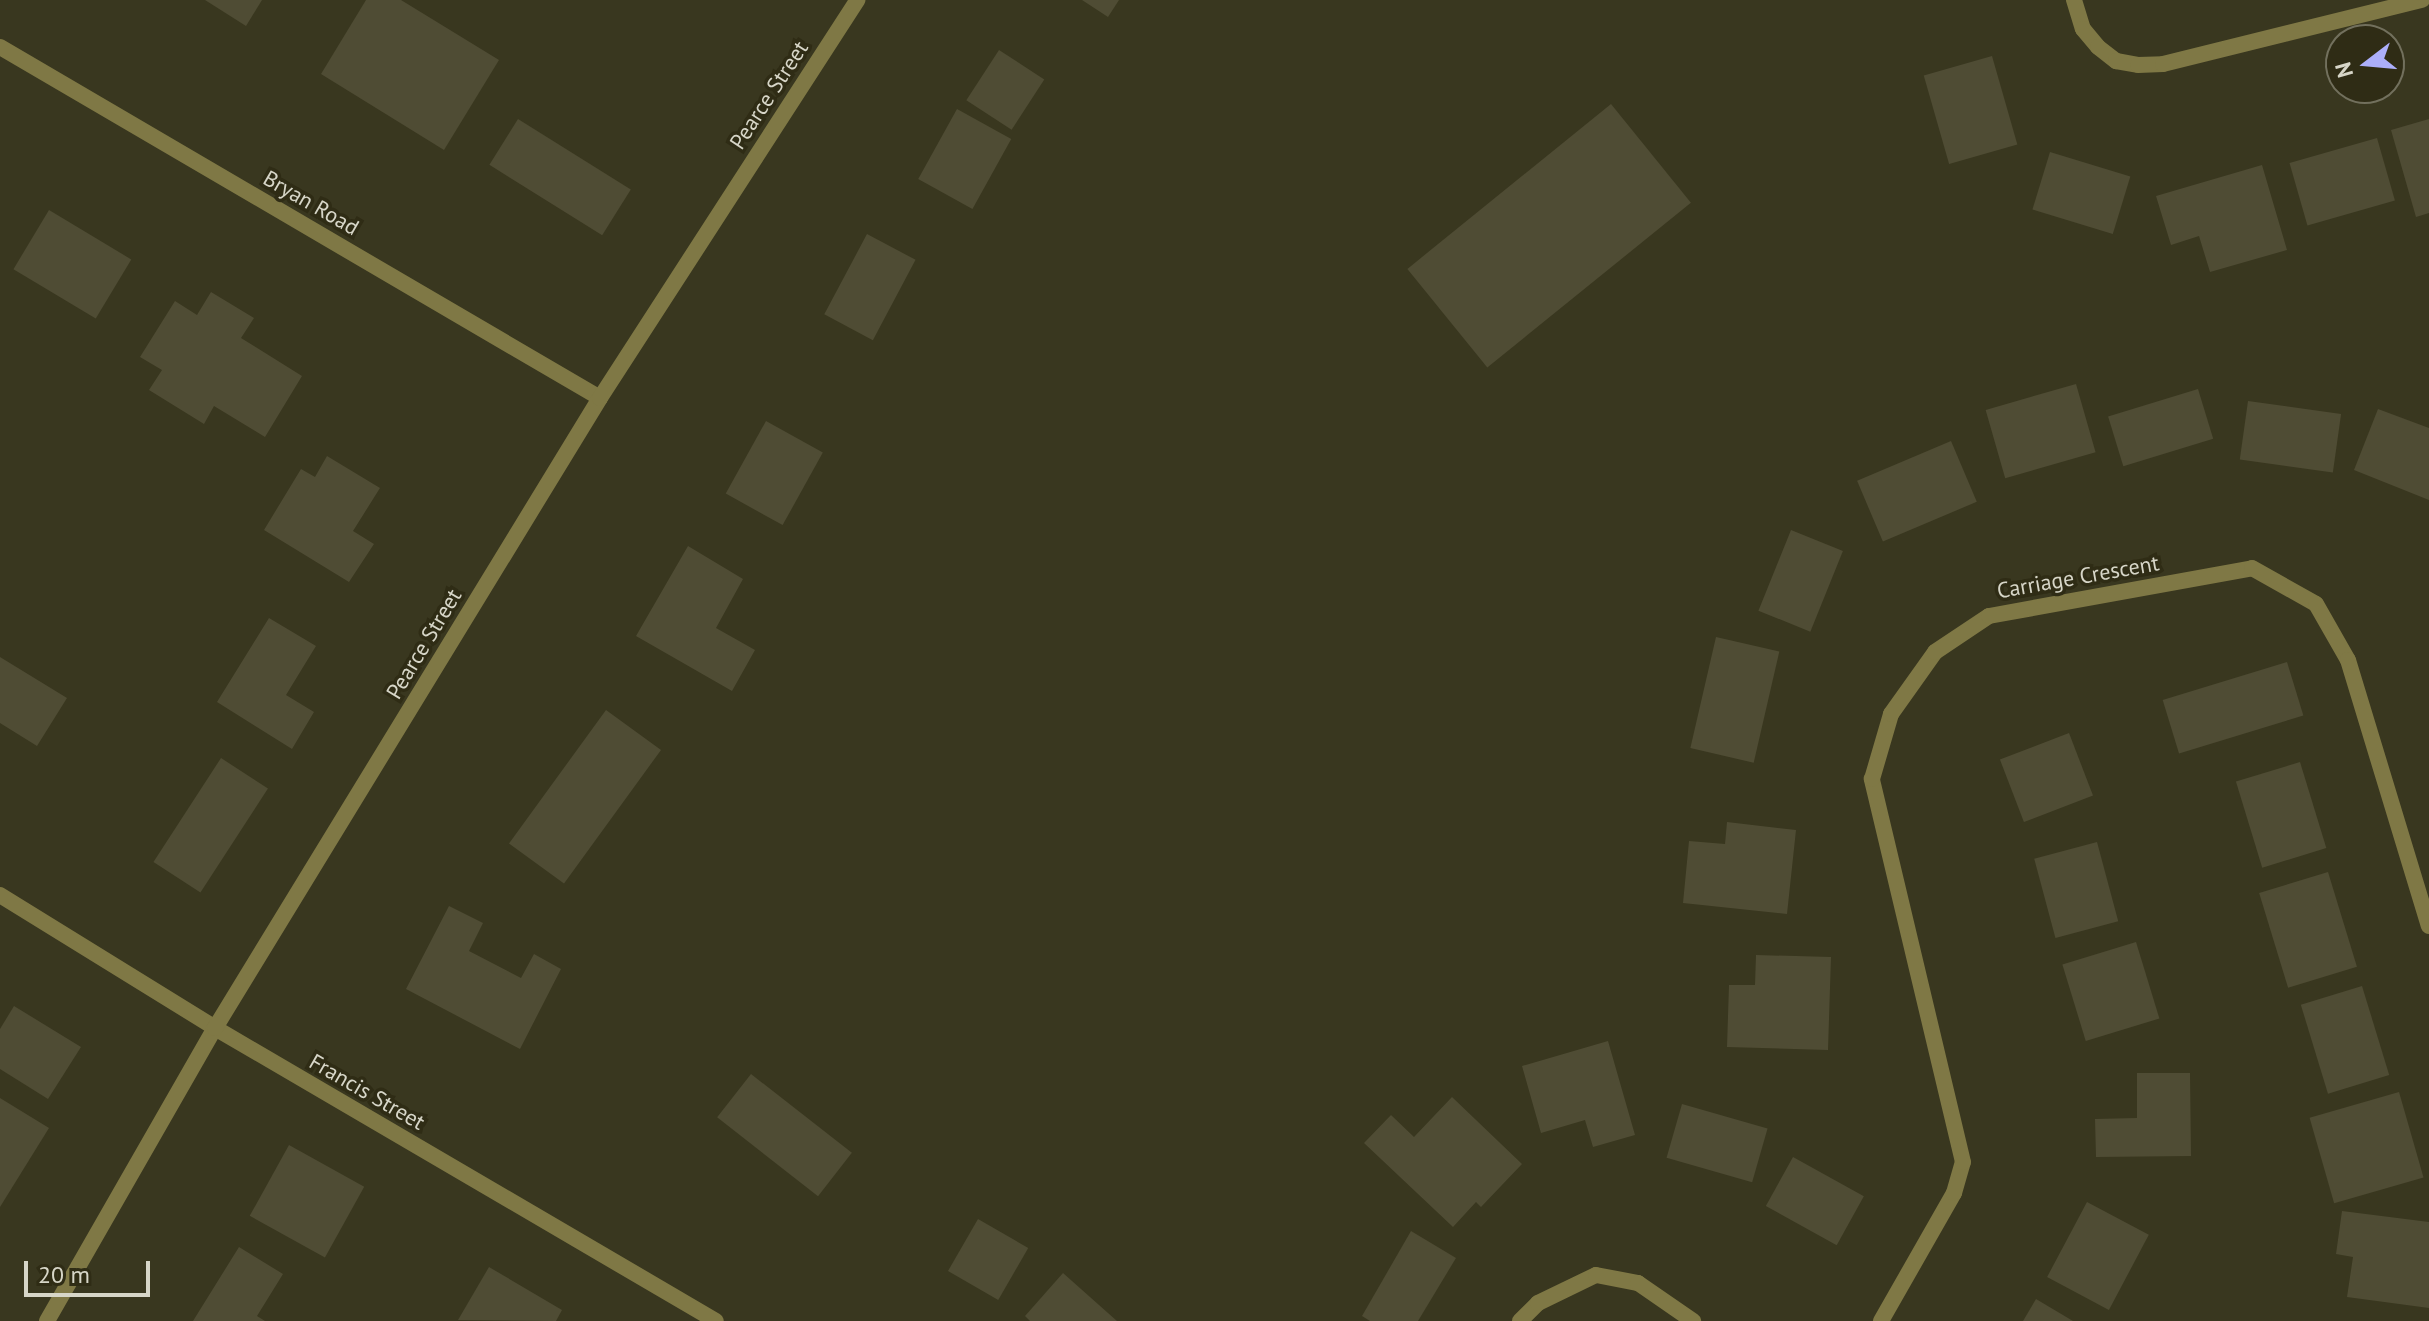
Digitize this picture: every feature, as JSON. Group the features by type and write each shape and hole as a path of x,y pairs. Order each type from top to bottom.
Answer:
{"street":[{"name":"Pearce Street","path":"47,1321 215,1028 600,398 857,0"},
{"path":"2074,0 2083,29 2098,47 2116,61 2138,65 2163,64 2422,0"},
{"name":"Bryan Road","path":"0,47 600,398"},
{"name":"Carriage Crescent","path":"1881,1321 1954,1193 1963,1162 1872,779 1891,714 1935,652 1989,616 2252,568 2316,604 2348,660 2429,926"},
{"name":"Francis Street","path":"0,895 215,1028 716,1321"},
{"path":"1520,1321 1538,1303 1596,1275 1638,1283 1693,1321"}],"building":[{"path":"205,0 262,0 246,26"},
{"path":"366,0 401,0 499,60 444,150 321,74"},
{"path":"1082,0 1119,0 1108,17"},
{"path":"999,50 1044,79 1012,130 966,100"},
{"path":"1992,56 2017,144 1949,164 1924,76"},
{"path":"1611,104 1691,203 1487,368 1407,269"},
{"path":"957,109 1011,139 972,209 918,179"},
{"path":"518,119 631,189 602,235 489,165"},
{"path":"2429,119 2429,213 2416,217 2391,130"},
{"path":"2377,138 2395,200 2307,226 2290,163"},
{"path":"2050,152 2130,177 2113,234 2032,209"},
{"path":"2262,165 2287,250 2210,272 2199,236 2171,245 2156,196"},
{"path":"49,210 131,259 96,319 13,269"},
{"path":"867,234 916,260 873,340 824,314"},
{"path":"211,292 254,318 241,338 302,376 265,437 214,406 204,424 149,390 162,370 140,357 175,301 197,315"},
{"path":"2076,384 2096,452 2005,478 1986,410"},
{"path":"2198,389 2213,439 2123,466 2108,416"},
{"path":"2248,401 2341,414 2333,473 2240,459"},
{"path":"2378,409 2429,428 2429,500 2354,470"},
{"path":"766,421 823,453 783,525 726,494"},
{"path":"1951,441 1977,502 1883,542 1857,481"},
{"path":"327,456 380,488 353,531 374,544 349,582 264,530 301,469 315,477"},
{"path":"1791,530 1843,551 1810,632 1758,611"},
{"path":"688,546 743,579 716,628 755,650 732,691 636,636"},
{"path":"269,618 316,646 286,695 314,712 292,749 217,702"},
{"path":"1716,637 1779,652 1754,763 1690,748"},
{"path":"0,657 67,698 37,746 0,723"},
{"path":"2287,662 2303,716 2179,754 2163,700"},
{"path":"606,710 661,750 564,883 509,843"},
{"path":"2069,733 2093,796 2024,822 2000,760"},
{"path":"221,758 268,788 200,892 153,862"},
{"path":"2300,762 2326,848 2262,868 2236,782"},
{"path":"1727,822 1796,830 1787,914 1683,903 1689,841 1725,844"},
{"path":"2097,842 2118,921 2055,938 2034,859"},
{"path":"2328,872 2357,967 2288,988 2259,893"},
{"path":"449,906 483,923 469,951 521,978 534,954 561,969 520,1049 406,989"},
{"path":"2136,942 2159,1019 2086,1041 2062,965"},
{"path":"1756,955 1831,957 1828,1050 1727,1047 1729,985 1755,985"},
{"path":"2362,986 2389,1075 2328,1094 2301,1005"},
{"path":"14,1006 81,1047 48,1099 0,1069 0,1029"},
{"path":"1608,1041 1635,1135 1593,1147 1585,1120 1541,1133 1522,1066"},
{"path":"2137,1073 2190,1073 2191,1156 2096,1157 2095,1119 2137,1118"},
{"path":"751,1074 852,1153 818,1196 717,1117"},
{"path":"2399,1092 2424,1178 2334,1203 2310,1118"},
{"path":"1452,1097 1522,1164 1481,1207 1476,1202 1453,1227 1364,1143 1391,1115 1414,1137"},
{"path":"0,1098 49,1128 0,1207"},
{"path":"1682,1104 1768,1129 1752,1182 1667,1158"},
{"path":"289,1145 364,1187 325,1258 250,1216"},
{"path":"1793,1157 1864,1196 1837,1245 1766,1206"},
{"path":"2087,1202 2149,1235 2109,1310 2047,1277"},
{"path":"2342,1211 2429,1222 2429,1308 2347,1297 2353,1257 2336,1254"},
{"path":"978,1219 1028,1248 998,1300 948,1271"},
{"path":"1411,1231 1456,1258 1418,1321 1370,1321 1362,1316"},
{"path":"239,1247 283,1274 257,1316 265,1321 193,1321"},
{"path":"489,1267 562,1310 556,1321 458,1320"},
{"path":"1063,1273 1117,1321 1030,1321 1025,1316"},
{"path":"2036,1299 2073,1321 2023,1321"}]}
